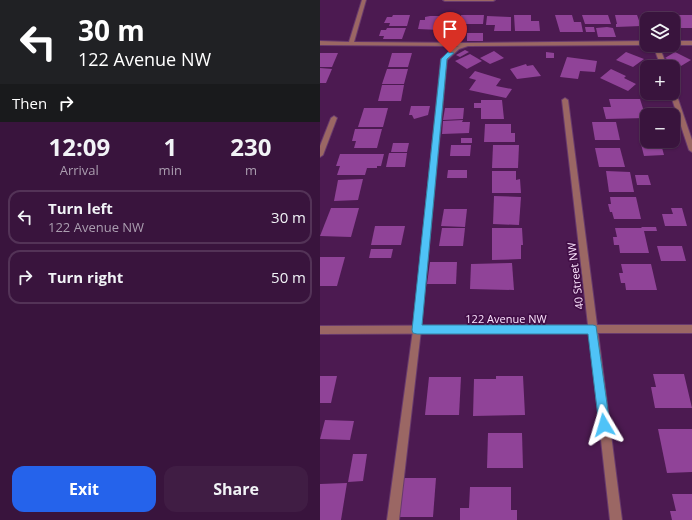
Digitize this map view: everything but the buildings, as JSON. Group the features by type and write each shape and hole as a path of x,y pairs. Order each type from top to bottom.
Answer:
{"street":[{"path":"351,43 364,0"},
{"path":"445,0 493,0"},
{"path":"320,43 640,43"},
{"path":"680,43 692,43"},
{"path":"393,520 417,330 444,59 457,48 467,44"},
{"name":"40 Street NW","path":"565,100 616,520"},
{"path":"674,100 692,150"},
{"path":"320,155 334,118"},
{"name":"122 Avenue NW","path":"320,330 692,330"}],"route":[{"path":"450,53 444,59 417,330 593,330 604,425"}]}
